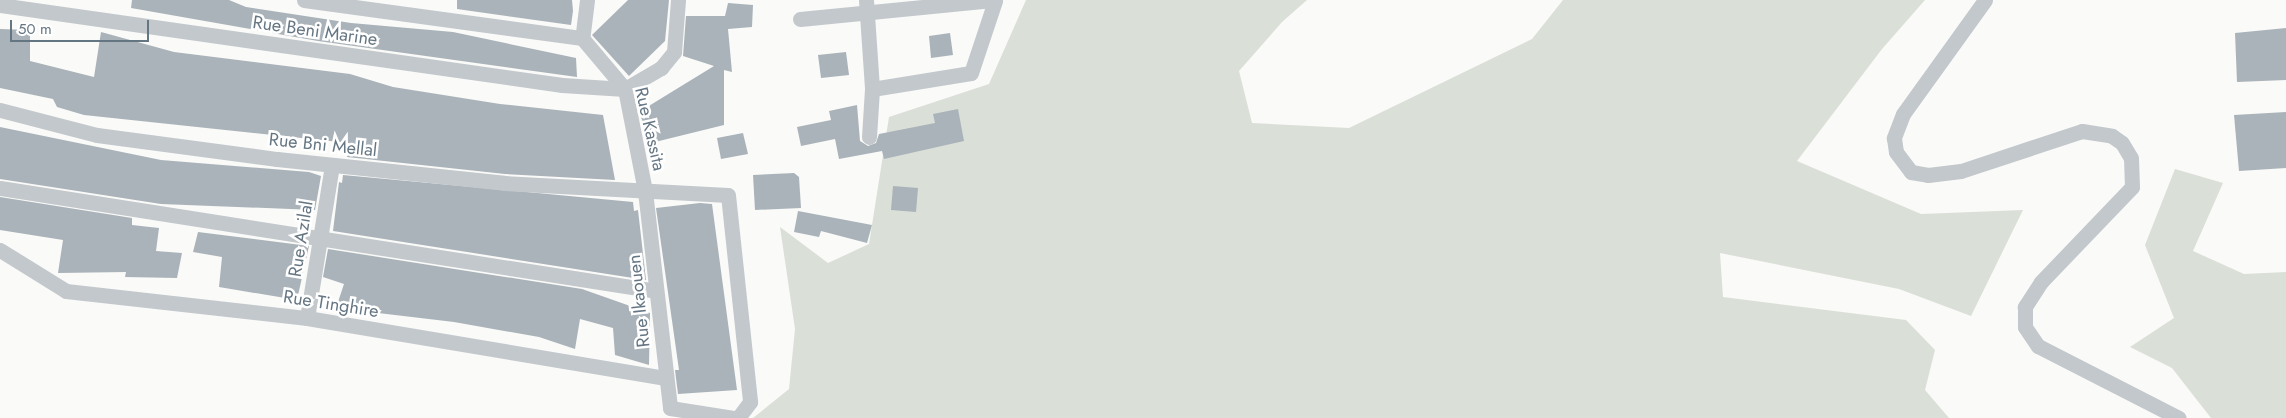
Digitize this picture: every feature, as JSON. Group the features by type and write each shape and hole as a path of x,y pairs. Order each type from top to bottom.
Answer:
{"street":[{"path":"304,0 582,38 587,0"},
{"path":"625,89 661,68 674,52 678,0"},
{"path":"800,19 867,7 995,0 971,73 872,89"},
{"path":"1985,0 1902,114 1894,138 1896,152 1911,172 1928,176 1962,171 2082,131 2112,136 2122,143 2132,158 2132,187 2041,282 2026,307 2025,327 2038,346 2179,418"},
{"name":"Rue Beni Marine","path":"0,5 562,85 625,89"},
{"path":"867,7 872,89 869,137"},
{"name":"Rue Kassita","path":"582,38 625,89 645,190"},
{"name":"Rue Bni Mellal","path":"0,110 97,135 332,165 504,183 728,195 750,402 738,418"},
{"name":"Rue Azilal","path":"307,318 332,165"},
{"path":"0,188 320,240 656,291"},
{"name":"Rue Ikaouen","path":"645,190 670,408 733,418"},
{"name":"Rue Tinghire","path":"0,250 66,291 307,318 666,378"}],"shaded area":[{"path":"1026,0 1307,0 1282,22 1239,71 1252,123 1349,128 1532,39 1563,0 1925,0 1882,49 1797,161 1921,214 2023,210 1971,316 1899,289 1720,253 1723,297 1906,320 1935,350 1925,390 1949,418 753,418 789,389 795,329 780,227 828,263 869,244 889,117 989,84"},
{"path":"2175,169 2223,183 2193,251 2244,274 2286,272 2286,418 2211,418 2172,368 2130,347 2174,318 2145,245"}],"building":[{"path":"132,0 229,0 246,7 351,23 453,32 576,58 577,77 318,41 131,8"},
{"path":"457,0 572,0 571,25 457,9"},
{"path":"628,0 669,0 665,41 629,76 592,35"},
{"path":"728,3 753,5 752,27 728,29 732,72 724,70 724,125 651,143 639,112 714,66 683,56 686,16 725,16"},
{"path":"2286,28 2286,80 2237,82 2235,33"},
{"path":"0,29 30,30 30,61 94,77 101,32 174,52 350,74 393,87 500,104 603,115 615,180 505,174 347,157 349,143 84,115 57,107 53,99 0,88"},
{"path":"950,33 953,55 931,58 929,36"},
{"path":"846,52 849,75 821,78 818,55"},
{"path":"857,105 860,141 868,146 876,143 879,134 935,123 933,114 958,109 964,141 884,159 882,151 839,159 835,139 801,146 797,127 831,120 829,111"},
{"path":"2286,112 2286,168 2239,171 2234,115"},
{"path":"0,127 161,160 309,172 321,176 315,210 161,204 0,179"},
{"path":"743,133 748,154 721,159 717,138"},
{"path":"794,173 799,177 801,208 755,210 753,175"},
{"path":"343,175 633,202 634,211 638,210 646,280 333,231 339,182 342,183"},
{"path":"893,186 918,188 916,212 891,210"},
{"path":"0,197 132,218 132,225 159,228 156,251 182,253 177,278 125,277 126,272 58,273 63,240 0,230"},
{"path":"700,203 712,204 737,390 678,394 675,370 679,370 656,208"},
{"path":"798,211 872,225 867,243 821,231 819,237 794,232"},
{"path":"198,232 309,246 297,300 219,287 222,257 193,252"},
{"path":"328,249 582,289 650,313 649,365 615,355 613,328 580,319 575,349 539,337 454,322 336,308 344,284 323,277"}]}
